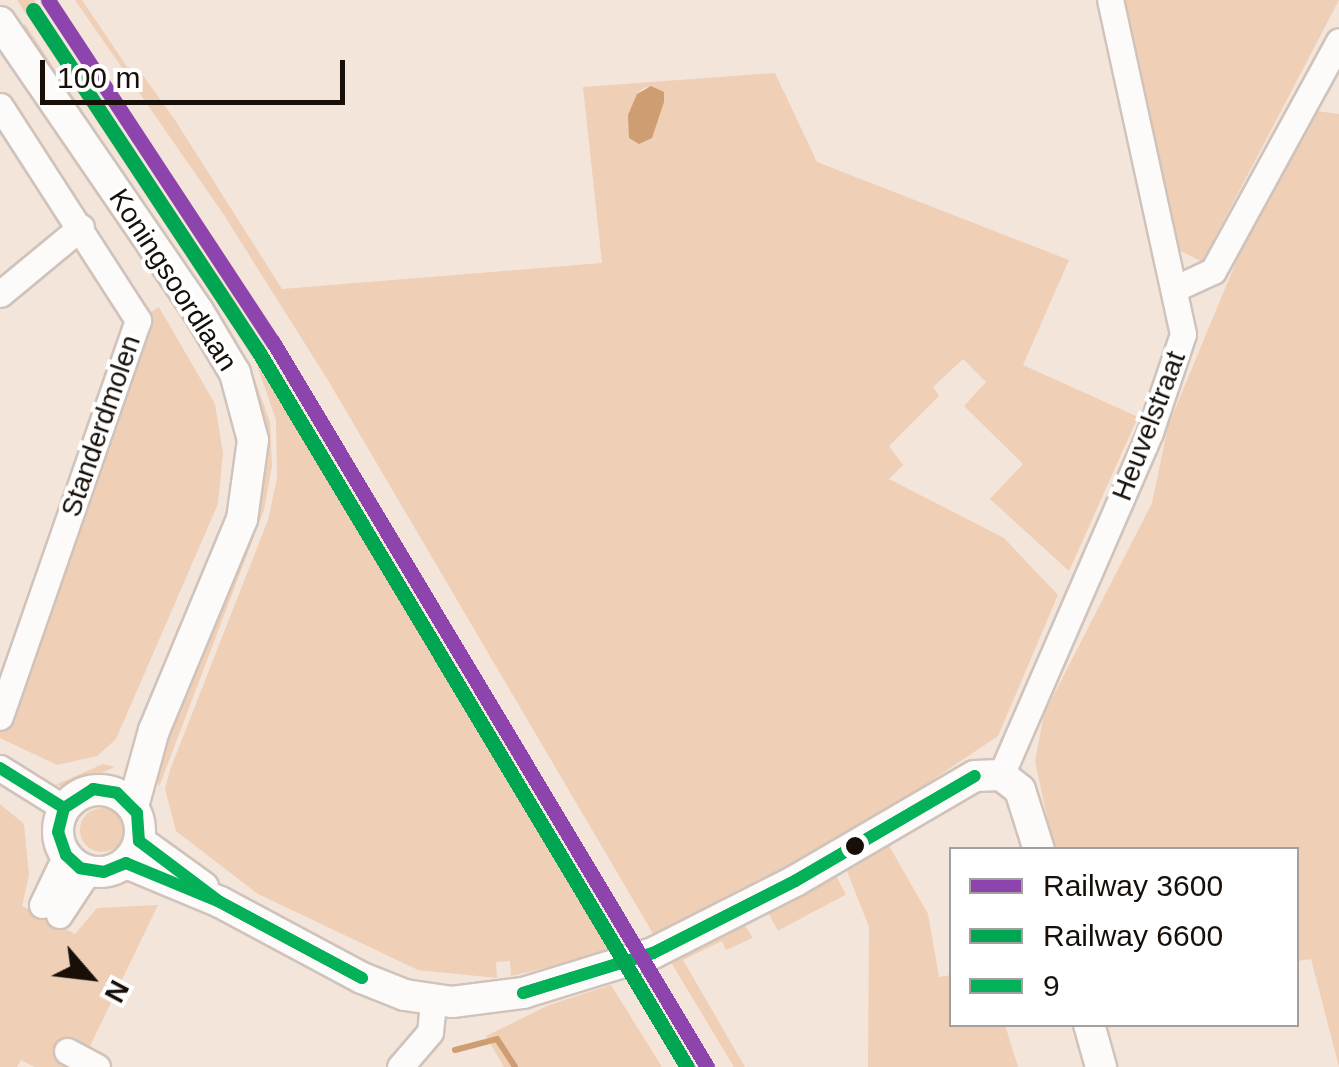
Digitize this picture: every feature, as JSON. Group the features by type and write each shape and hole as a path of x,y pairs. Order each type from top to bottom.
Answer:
{"street":[{"name":"Heuvelstraat","path":"1001,775 1178,360 1182,334 1110,0"},
{"name":"Koningsoordlaan","path":"1,27 198,312 235,373 249,415 253,475 242,520 154,730 121,798"},
{"path":"1174,289 1213,271 1339,40"},
{"name":"Standerdmolen","path":"0,106 138,320 0,717"},
{"path":"0,294 81,227"},
{"path":"0,768 64,808"},
{"path":"51,910 77,863 132,852 362,978 433,1001 523,993 608,970 795,881 965,779 1001,775 1020,790 1038,847"},
{"path":"77,863 58,832 64,808 85,792 121,798 132,852"},
{"path":"400,1067 430,1032 433,1001"},
{"path":"1090,1027 1101,1067"},
{"path":"67,1050 98,1067"}],"shaded area":[{"path":"17,0 34,0 237,304 625,949 511,976 510,961 496,962 497,978 418,970 258,894 176,831 165,789 268,520 277,478 276,420 256,362"},
{"path":"75,0 82,0 132,74 142,74 175,120 282,289 602,263 583,87 775,73 817,162 1069,260 1023,365 1138,417 1069,571 990,499 1023,464 964,406 986,382 963,359 933,387 939,396 889,446 903,465 889,479 1004,538 1058,595 998,736 856,831 655,937 329,382 224,215","holes":["645,87 664,93 653,129 637,94"]},
{"path":"1121,0 1339,0 1202,262 1175,248"},
{"path":"25,24 248,361 270,422 272,466 264,510 159,787 155,763 261,489 265,445 17,29"},
{"path":"651,86 664,92 664,102 652,138 639,144 629,138 628,115 637,94"},
{"path":"1316,111 1339,114 1339,1067 1311,959 1299,961 1299,847 1053,847 1035,761 1044,714 1152,503 1168,426 1236,262"},
{"path":"159,307 215,404 223,453 218,504 116,739 97,756 57,765 0,738 0,730 148,314"},
{"path":"103,764 115,767 71,787 55,785"},
{"path":"0,804 24,824 29,875 22,906 75,934 97,908 158,905 80,1067 35,1067 21,1060 17,1067 0,1067"},
{"path":"102,808 118,814 124,830 118,846 102,852 86,846 80,830 86,814"},
{"path":"888,844 928,914 939,977 949,975 949,1027 1006,1027 1018,1067 868,1067 869,927 847,871"},
{"path":"836,876 846,895 778,931 768,912"},
{"path":"744,924 753,938 726,950 722,941 683,960 745,1067 734,1067 669,959"},
{"path":"638,972 694,1067 683,1067 640,999 633,977"},
{"path":"611,985 662,1067 504,1067 486,1036 549,1005"}],"waterway":[{"path":"455,1050 497,1039 515,1067"}],"rail line":[{"name":"3600","path":"48,0 273,342 707,1067"},
{"name":"6600","path":"33,10 258,351 687,1067"}],"transit line":[{"name":"9","path":"0,768 64,808"},
{"name":"9","path":"795,881 975,776"},
{"name":"9","path":"795,881 975,776"},
{"name":"9","path":"93,789 117,793 137,813 139,841 220,902 126,863 104,872 80,868 66,855 58,832 64,808 93,789"},
{"name":"9","path":"653,953 795,881"},
{"name":"9","path":"653,953 795,881"},
{"name":"9","path":"220,902 362,978"},
{"name":"9","path":"220,902 362,978"},
{"name":"9","path":"523,993 653,953"},
{"name":"9","path":"523,993 653,953"}]}
